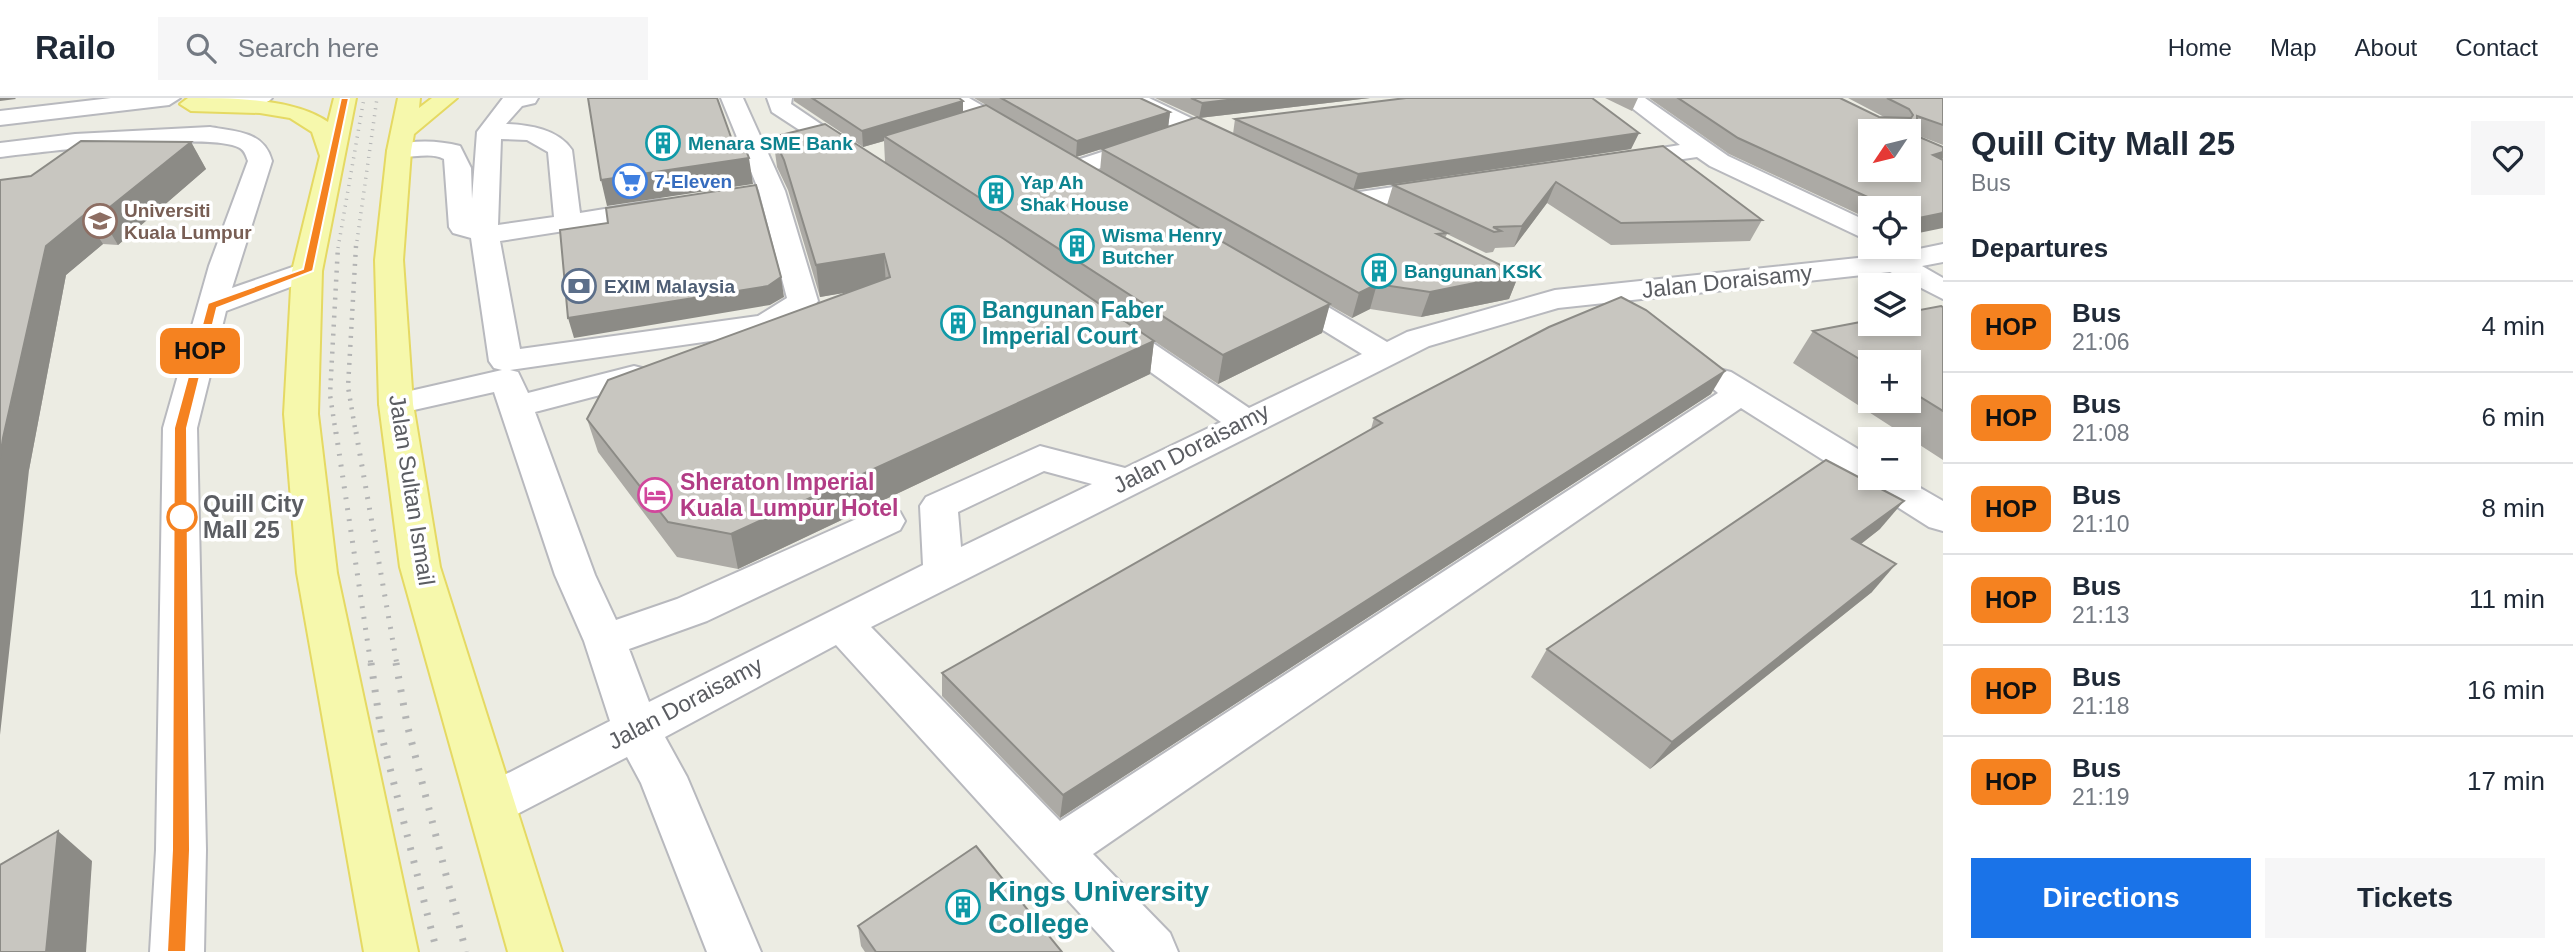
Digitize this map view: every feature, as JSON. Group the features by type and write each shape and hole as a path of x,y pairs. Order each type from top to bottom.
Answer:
{"main road":[{"path":"345,98 307,271 301,414 317,573 391,952"},
{"name":"Jalan Sultan Ismail","path":"409,98 389,260 396,404 420,567 535,952"},
{"path":"402,141 446,98"},
{"path":"180,101 247,106 310,117 322,128 333,158"}],"street":[{"path":"0,118 90,104 117,106 261,98"},
{"path":"527,98 515,100 505,108 489,132 484,233 497,297 508,382 575,575 606,641 636,730 663,777 734,952"},
{"path":"1131,98 1250,156"},
{"path":"1630,98 1699,149 1858,228"},
{"path":"396,404 508,382 766,324 803,301 759,193 732,99 779,99 780,107 874,160"},
{"path":"957,99 1108,189"},
{"path":"75,141 117,106"},
{"path":"959,128 988,119"},
{"path":"1074,169 1194,129 1234,124"},
{"path":"489,132 520,131 540,135 560,150 568,223"},
{"path":"0,149 75,141 210,134 247,141 257,150 260,161 223,266 180,428 181,850 177,952"},
{"path":"402,141 451,151 459,165 457,213 463,227 484,233 505,233 691,204"},
{"path":"1591,166 1699,149"},
{"path":"1382,219 1334,197 1468,184"},
{"name":"Jalan Doraisamy","path":"492,805 841,623 1383,353 1418,339 1555,299 1882,259"},
{"path":"1917,259 1943,290"},
{"path":"212,306 307,271"},
{"path":"1256,277 1383,353"},
{"path":"1513,282 1555,299"},
{"path":"1606,293 1640,319"},
{"path":"1080,307 1245,422"},
{"path":"1695,360 1739,394 1858,466"},
{"path":"508,382 634,376"},
{"path":"1055,852 1739,394"},
{"path":"943,572 939,506 1040,458 1127,481"},
{"path":"1896,490 1943,518"},
{"path":"606,641 692,610 886,522"},
{"path":"841,623 1055,852 1084,878 1150,952"}],"building":[{"name":"Menara SME Bank","path":"588,98 717,98 736,151 745,148 749,158 601,180"},
{"path":"812,98 959,98 963,101 862,131"},
{"path":"1001,98 1140,98 1170,112 1077,141"},
{"path":"1191,98 1244,98 1202,103"},
{"path":"1406,98 1592,98 1639,133 1358,174 1235,119"},
{"path":"1678,98 1840,98 1879,117 1911,118 1913,115 1909,109 1887,98 1943,98 1943,125 1917,116 1917,119 1858,119 1858,182 1922,182 1922,138 1943,147 1943,152 1933,155 1943,160 1943,213 1921,218 1921,196 1865,196 1738,138"},
{"path":"986,105 1330,304 1223,355 884,136"},
{"path":"1197,117 1447,233 1437,234 1519,274 1430,292 1377,284 1359,293 1102,149"},
{"path":"825,124 1004,239 1154,341 731,534 668,522 587,419 608,380 890,277 884,254 816,265 784,160 773,137"},
{"path":"81,141 191,142 100,215 84,215 46,246 0,458 0,180 31,176"},
{"path":"1663,146 1762,220 1621,223 1556,182 1522,226 1493,227 1501,231 1494,232 1393,185"},
{"path":"756,185 781,277 768,286 568,318 560,230 608,223 606,208"},
{"path":"1621,297 1646,310 1725,371 1063,795 942,673 1382,423 1374,418 1549,327"},
{"path":"1943,307 1943,411 1921,397 1921,350 1858,350 1858,358 1813,331 1858,322 1858,336 1921,336 1921,310"},
{"path":"1826,460 1858,477 1858,490 1883,490 1904,501 1852,539 1896,564 1672,742 1547,649"},
{"path":"58,831 46,952 0,952 0,865"},
{"name":"Kings University College","path":"976,846 1062,952 876,952 858,926"}],"railway":[{"path":"338,248 364,98"},
{"path":"356,248 377,98"},
{"path":"336,434 330,395 338,246"},
{"path":"356,246 348,387 356,434"},
{"path":"336,432 371,665"},
{"path":"356,432 397,665"},
{"path":"371,663 382,737 437,952"},
{"path":"396,663 407,724 466,952"}],"bus line":[{"name":"HOP","path":"177,952 181,850 183,567 180,428 212,306 307,271 345,98"}],"place":[{"name":"Menara SME Bank","path":"663,143"},
{"name":"7-Eleven","path":"630,181"},
{"name":"Yap Ah Shak House","path":"996,193"},
{"name":"Universiti Kuala Lumpur","path":"100,221"},
{"name":"Wisma Henry Butcher","path":"1077,246"},
{"name":"Bangunan KSK","path":"1379,271"},
{"name":"EXIM Malaysia","path":"579,286"},
{"name":"Bangunan Faber Imperial Court","path":"958,323"},
{"name":"Sheraton Imperial Kuala Lumpur Hotel","path":"655,495"},
{"name":"Quill City Mall 25","path":"182,517"},
{"name":"Kings University College","path":"963,907"}]}
